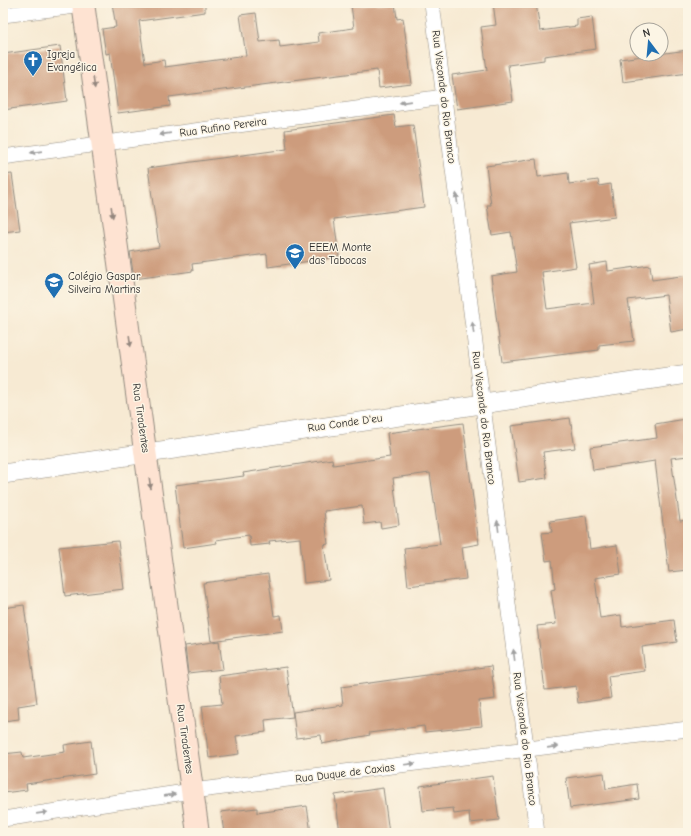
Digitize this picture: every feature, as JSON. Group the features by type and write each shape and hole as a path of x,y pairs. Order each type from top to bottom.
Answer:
{"main road":[{"name":"Rua Tiradentes","path":"84,4 198,833"}],"street":[{"name":"Rua Visconde do Rio Branco","path":"432,3 537,833"},
{"path":"3,15 84,4"},
{"name":"Rua Rufino Pereira","path":"3,156 444,97"},
{"name":"Rua Conde D'eu","path":"3,474 688,374"},
{"name":"Rua Duque de Caxias","path":"3,819 192,792 688,729"}],"building":[{"path":"112,3 205,3 205,12 139,21 145,63 164,60 165,67 246,56 240,15 256,13 260,42 279,40 280,47 319,42 318,33 354,28 351,5 395,3 397,19 403,18 412,84 379,88 377,70 169,97 170,106 118,113 110,53 106,54 102,29 116,27"},
{"path":"493,3 536,3 540,31 577,26 577,19 592,17 596,49 544,56 544,60 508,65 513,101 457,109 452,75 487,70 481,27 496,25"},
{"name":"Igreja Evangélica","path":"60,46 67,101 3,110 3,54"},
{"path":"688,50 688,73 623,82 620,59 629,58 629,62 669,62 669,53"},
{"path":"394,115 396,127 413,125 424,207 334,219 339,257 268,267 267,254 192,264 193,271 134,279 130,252 159,247 148,168 287,149 285,130"},
{"path":"536,159 538,177 568,173 569,184 598,180 599,186 611,184 615,217 569,223 576,267 542,272 547,309 594,303 589,265 607,262 608,271 650,265 652,280 688,275 688,329 671,332 666,295 628,300 634,341 599,345 599,350 502,362 491,276 517,272 511,232 492,235 487,205 491,205 486,166"},
{"path":"12,174 20,230 3,232 3,175"},
{"path":"570,418 575,448 543,452 547,478 519,482 511,426"},
{"path":"686,419 688,456 671,458 680,521 688,520 688,570 669,572 655,461 593,470 590,447 657,438 655,424"},
{"path":"463,423 479,544 462,547 466,579 408,586 404,548 440,544 430,473 393,478 399,525 381,528 380,522 364,524 362,506 324,511 328,544 324,545 329,580 304,583 300,538 269,541 270,544 250,546 249,535 216,540 217,543 183,548 175,485 244,476 243,473 332,459 333,465 390,457 387,433"},
{"path":"586,516 590,549 617,545 621,574 595,578 600,618 621,615 622,627 674,620 677,642 642,647 645,671 608,676 611,698 578,703 576,686 545,690 537,626 556,624 551,590 555,589 552,560 546,561 542,533 552,532 550,521"},
{"path":"118,541 124,589 65,596 59,547"},
{"path":"268,574 274,616 281,615 283,631 211,641 203,583"},
{"path":"24,605 37,703 18,706 19,719 3,721 3,608"},
{"path":"219,641 223,669 188,673 185,646"},
{"path":"491,666 495,699 479,701 482,726 425,732 424,726 369,733 370,735 322,744 321,735 296,738 293,712 343,705 341,687"},
{"path":"286,667 293,717 265,720 266,732 236,736 239,754 209,758 202,706 222,704 219,676"},
{"path":"91,741 95,774 26,784 27,790 3,793 3,754 22,752 23,758 65,752 64,745"},
{"path":"604,773 606,789 637,784 639,799 570,808 566,778"},
{"path":"493,776 499,820 470,823 469,812 454,814 453,808 423,811 420,786"},
{"path":"383,788 389,833 340,833 335,795"},
{"path":"307,806 311,833 224,833 221,812 257,808 257,813"}],"place":[{"name":"Igreja Evangélica","path":"33,77"},
{"name":"EEEM Monte das Tabocas","path":"295,270"},
{"name":"Colégio Gaspar Silveira Martins","path":"54,299"}]}
